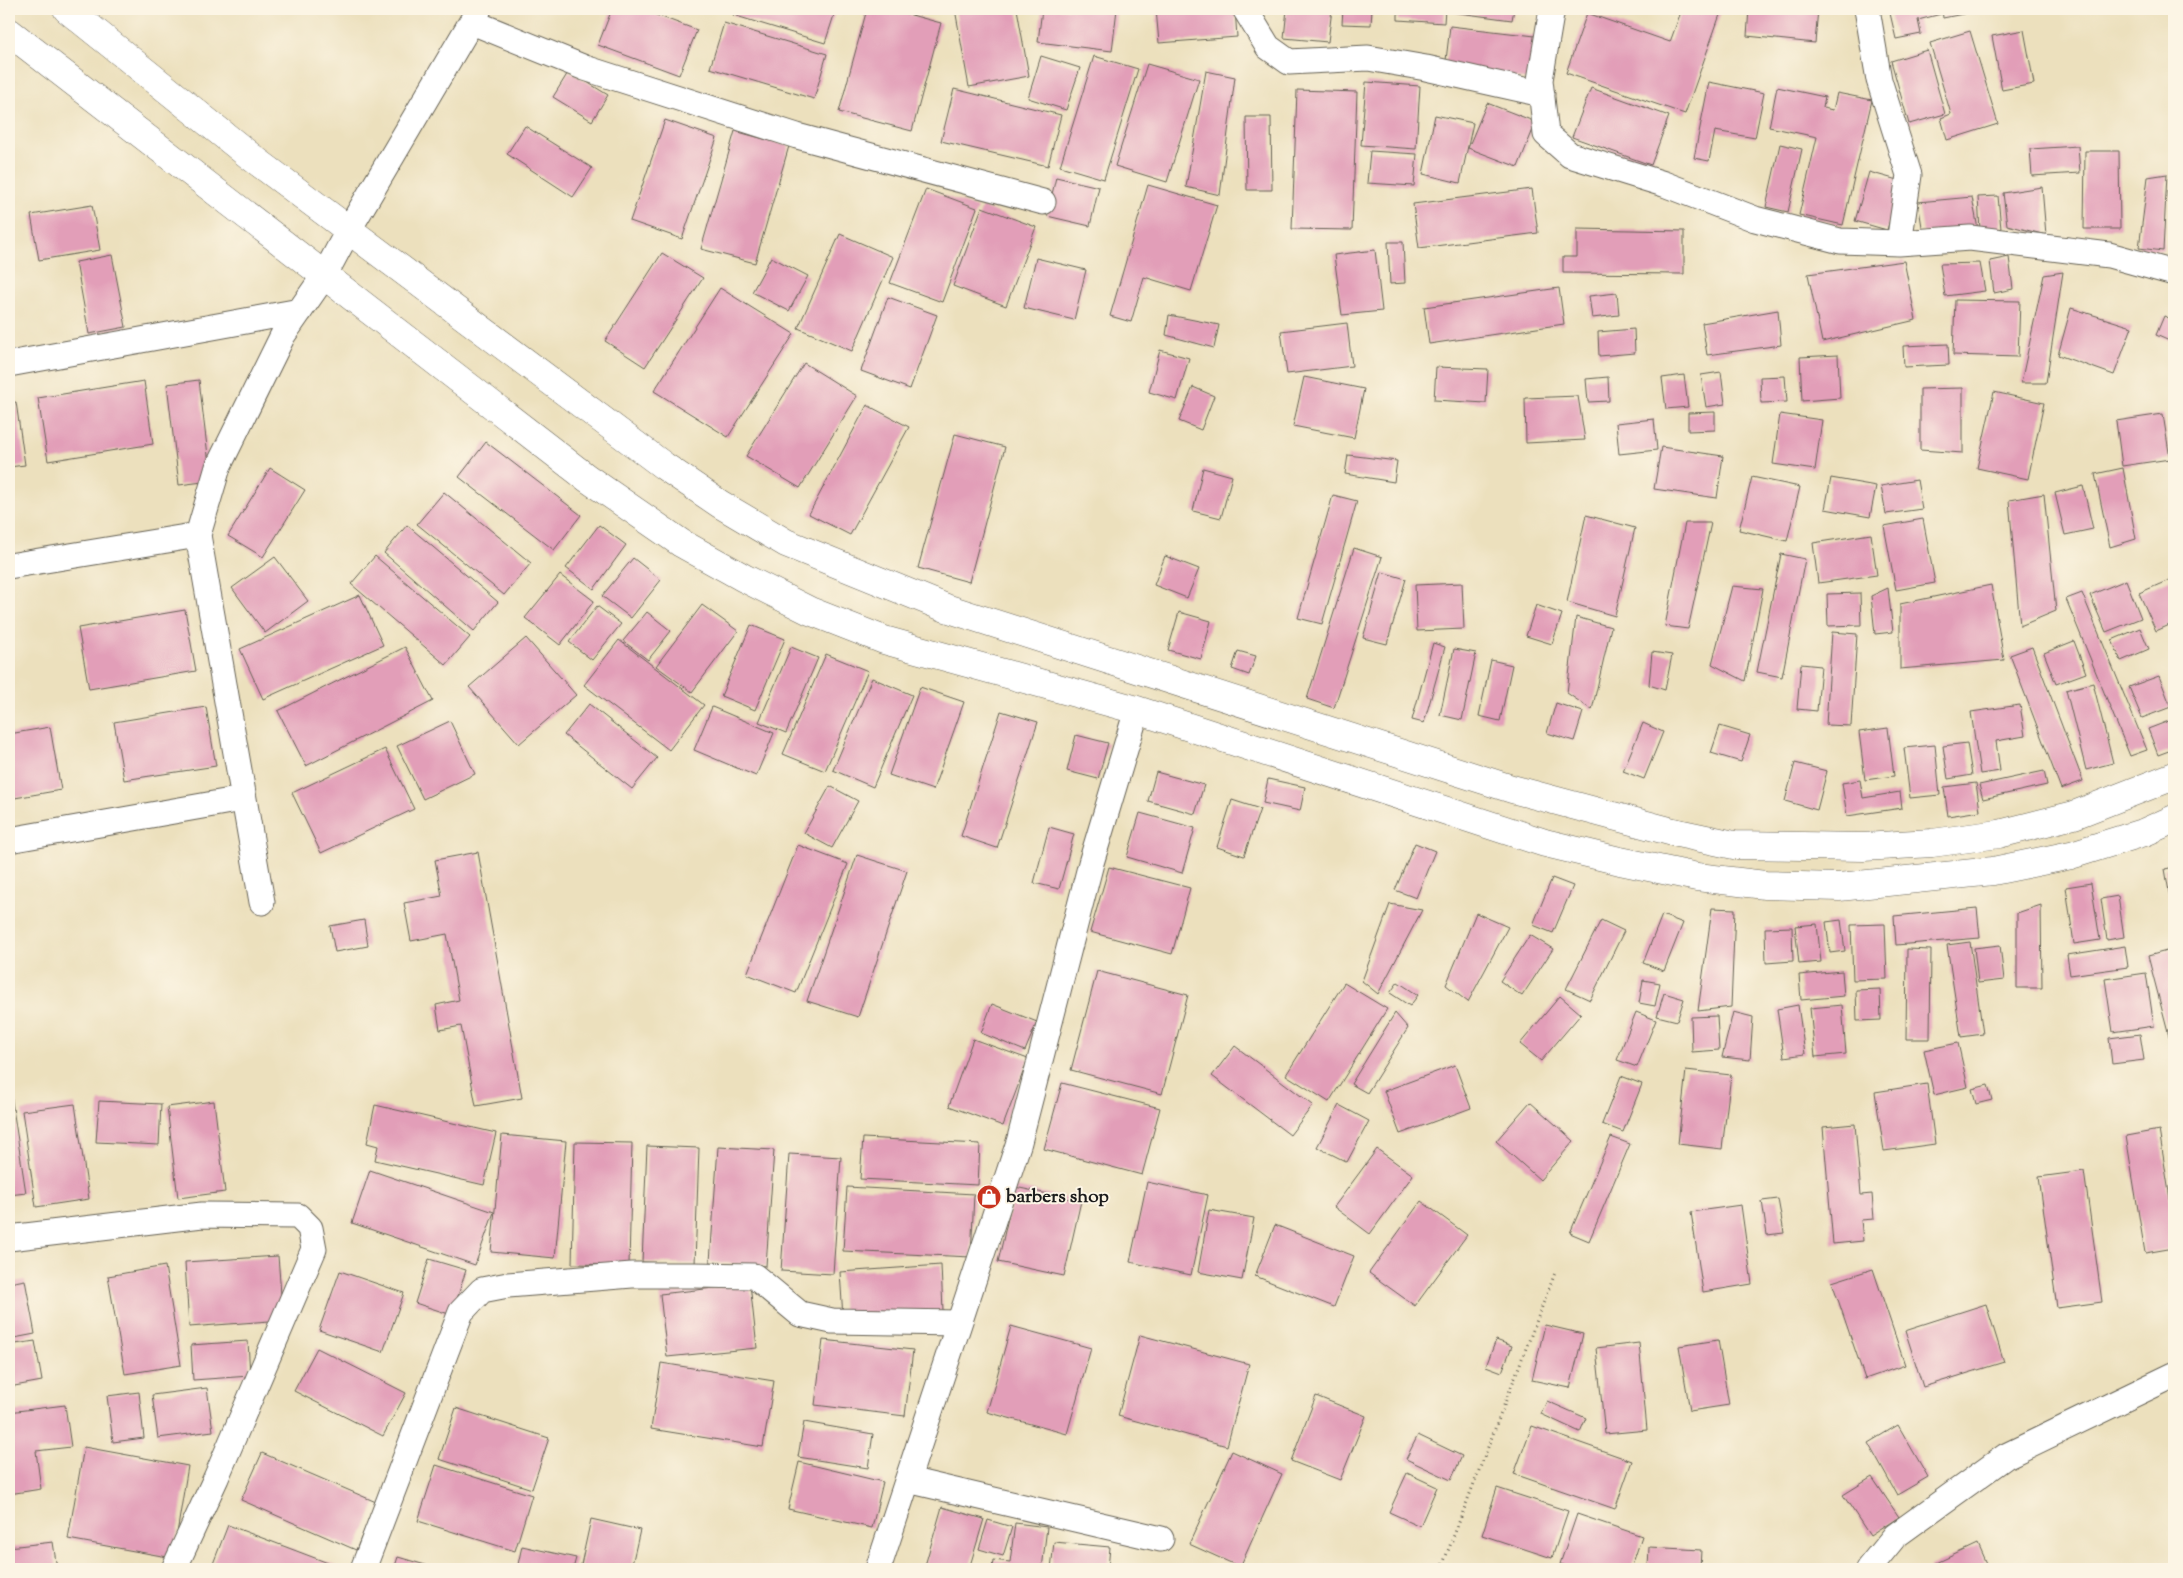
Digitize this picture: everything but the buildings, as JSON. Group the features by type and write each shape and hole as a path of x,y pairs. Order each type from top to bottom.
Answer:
{"main road":[{"path":"66,9 250,156 348,231 664,466 720,504 786,543 946,608 1512,789 1673,832 1734,845 1863,847 1932,843 1999,834 2074,815 2174,776"},
{"path":"9,32 587,478 682,543 744,578 810,611 884,640 1137,710 1545,843 1697,877 1765,885 1839,887 1993,871 2071,855 2145,832 2174,819"}],"street":[{"path":"1245,9 1268,47 1288,62 1368,58 1426,68 1542,94"},
{"path":"1552,9 1540,80 1546,134 1570,154 1664,184 1755,219 1840,241 1900,243 1970,238 2109,255 2174,273"},
{"path":"1867,9 1879,80 1910,176 1900,243"},
{"path":"262,902 242,799 198,535 218,468 283,335 324,276 348,231 475,15 584,68 788,133 1043,202"},
{"path":"9,364 300,311"},
{"path":"9,566 198,535"},
{"path":"878,1569 1019,1142 1091,863 1137,710"},
{"path":"9,840 242,799"},
{"path":"9,1238 202,1215 298,1216 310,1228 314,1249 216,1478 174,1569"},
{"path":"363,1569 461,1312 482,1290 508,1285 632,1275 754,1276 800,1314 832,1321 958,1324"},
{"path":"1868,1569 1895,1536 2006,1456 2174,1375"},
{"path":"908,1480 1162,1539"}],"path":[{"path":"1441,1569 1554,1273"}],"place":[{"name":"barbers shop","path":"989,1197"}]}
